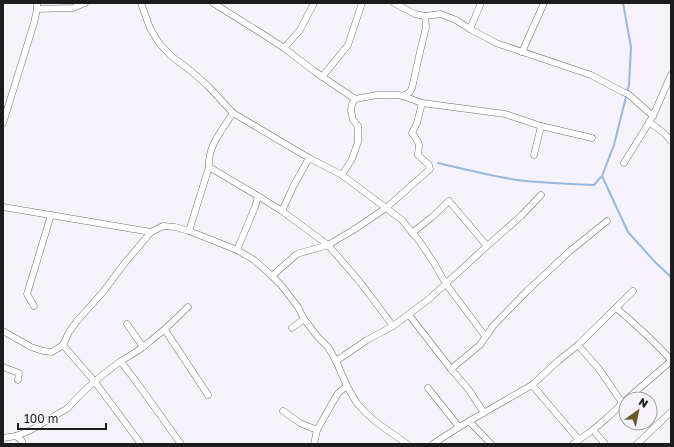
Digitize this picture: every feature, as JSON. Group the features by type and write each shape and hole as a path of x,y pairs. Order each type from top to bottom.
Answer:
{"street":[{"path":"3,123 17,81 37,6 73,8 85,3"},
{"path":"141,3 150,28 159,43 170,56 191,71 208,86 233,113 342,176 402,220 434,263 446,284 485,336"},
{"path":"213,3 284,48 314,72 354,99 377,95 403,96 422,103 505,114 541,126 592,138"},
{"path":"284,48 300,30 314,3"},
{"path":"322,77 348,45 362,3"},
{"path":"394,3 415,14 425,16 442,14 456,20 496,43 591,75 625,93 671,140"},
{"path":"470,29 481,3"},
{"path":"522,52 544,3"},
{"path":"403,96 410,92 412,88 426,27 425,16"},
{"path":"624,163 651,119 671,75"},
{"path":"342,176 352,159 358,142 358,126 353,120 351,110 354,99"},
{"path":"272,276 297,254 328,245 355,229 386,208 430,169 429,165 418,155 418,141 412,133 417,123 422,103"},
{"path":"189,231 209,168 208,162 211,149 233,113"},
{"path":"534,155 541,126"},
{"path":"282,211 309,158"},
{"path":"209,168 282,211 328,245 360,282 393,326"},
{"path":"336,361 366,340 393,326 429,299 521,216 541,195"},
{"path":"237,250 258,196"},
{"path":"412,233 449,202 487,246"},
{"path":"3,207 151,232"},
{"path":"34,306 27,294 51,215"},
{"path":"452,369 480,345 493,326 527,291 570,251 607,221"},
{"path":"3,331 31,347 52,352 63,345 69,332 77,321 103,292 151,232 163,226 175,227 237,250 254,260 272,276 298,307 304,319 317,336 328,347 356,402 376,422 407,444"},
{"path":"433,444 469,421 532,386 633,291"},
{"path":"3,438 16,436 31,430 68,408 95,382 165,330 188,308"},
{"path":"616,308 659,347 671,361 636,391"},
{"path":"409,315 470,390 484,413"},
{"path":"292,328 304,319"},
{"path":"128,324 143,347"},
{"path":"165,330 208,395"},
{"path":"578,344 599,369 618,397"},
{"path":"63,345 95,382 141,444"},
{"path":"121,362 181,444"},
{"path":"3,367 19,373 18,380"},
{"path":"314,444 317,430 338,392 347,386"},
{"path":"532,386 576,442 593,430 618,408"},
{"path":"428,388 459,427"},
{"path":"283,411 300,423 317,430"},
{"path":"637,444 671,412"},
{"path":"469,421 491,444"},
{"path":"593,430 605,444"},
{"path":"16,436 22,441 22,444"}],"waterway":[{"path":"623,3 631,47 629,85 614,145 602,176 628,232 655,262 671,277"},
{"path":"438,163 517,180 536,182 594,185 601,177"}]}
